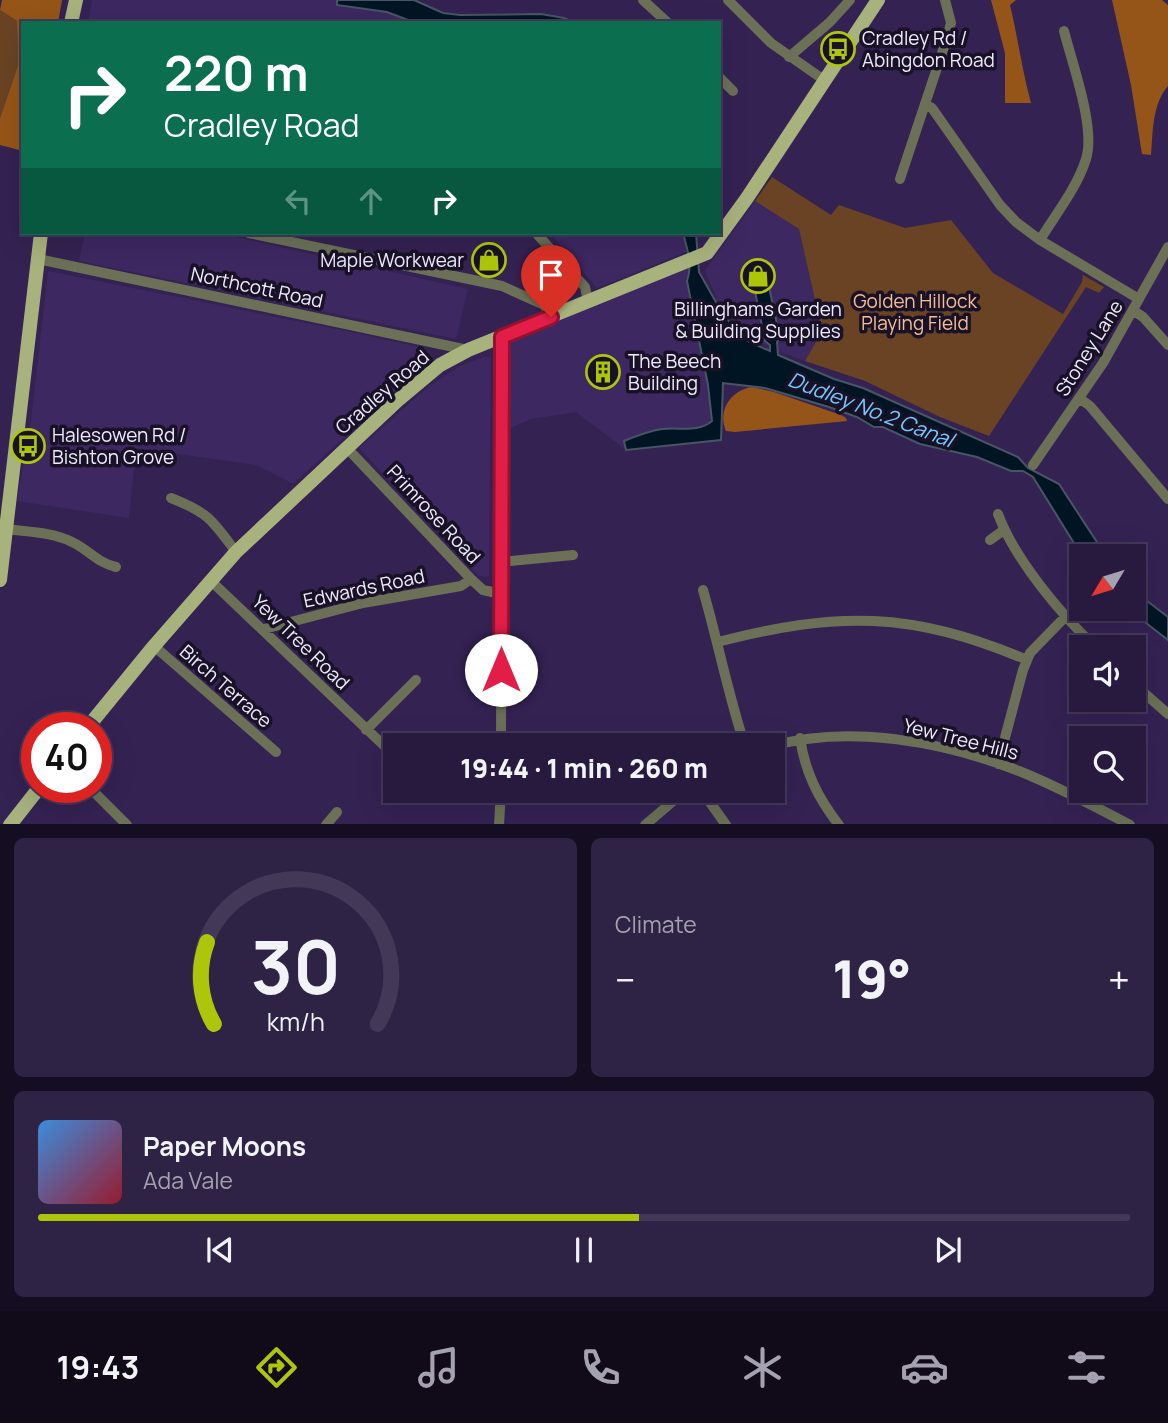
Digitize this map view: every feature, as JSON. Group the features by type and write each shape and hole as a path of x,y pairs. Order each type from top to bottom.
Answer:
{"main road":[{"path":"71,21 76,0"},
{"name":"Cradley Road","path":"100,712 236,552 397,401 440,365 588,301 676,267 714,247 878,0"},
{"path":"0,580 41,235"},
{"path":"10,824 27,803"}],"street":[{"path":"643,0 666,21"},
{"path":"728,0 771,43 824,80"},
{"path":"789,57 830,22 850,0"},
{"path":"900,179 951,23 945,0"},
{"path":"1040,240 1074,184 1086,159 1088,145 1087,124 1064,31"},
{"path":"721,79 733,90"},
{"path":"925,104 932,108 950,131 1000,205 1016,222 1040,240 1139,299"},
{"path":"259,235 502,286 544,305 551,317"},
{"path":"538,235 585,287 588,301"},
{"name":"Stoney Lane","path":"1033,465 1134,311 1168,247"},
{"name":"Northcott Road","path":"38,259 468,351"},
{"path":"1134,311 1143,317 1168,345"},
{"path":"501,733 502,337"},
{"path":"1079,398 1090,406 1168,499"},
{"name":"Primrose Road","path":"347,448 471,579 483,590 501,593"},
{"path":"171,498 200,510 214,523 236,552"},
{"path":"998,514 1004,530 1045,591 1084,635"},
{"path":"6,529 45,534 70,541 89,552 102,564 116,567"},
{"path":"990,540 1004,530"},
{"path":"501,562 573,555"},
{"name":"Edwards Road","path":"264,629 363,603 461,586 471,579"},
{"name":"Yew Tree Road","path":"210,580 383,745"},
{"path":"703,590 741,733"},
{"path":"998,764 1027,660 1037,645 1066,616"},
{"path":"718,642 792,625 865,619 947,631 1027,660"},
{"name":"Birch Terrace","path":"154,646 276,752"},
{"path":"366,730 416,680"},
{"path":"1146,694 1168,713"},
{"name":"Yew Tree Hills","path":"785,742 835,735 884,739 946,750 998,764 1056,788 1130,824"},
{"path":"800,738 808,778 827,810 839,824"},
{"path":"105,803 127,824"},
{"path":"499,824 500,803"},
{"path":"645,824 670,803"},
{"path":"711,803 726,824"},
{"path":"326,824 337,813"}],"shaded area":[{"path":"2,0 62,0 58,21 21,21 21,150 0,145 0,118 18,65 17,21 0,10"},
{"path":"92,0 337,0 338,5 387,12 411,21 88,21"},
{"path":"991,0 1016,0 1010,5 1031,103 1005,103 1005,53"},
{"path":"1112,0 1162,0 1168,5 1168,86 1156,110 1151,155 1142,154 1131,85"},
{"name":"Billinghams Garden & Building Supplies","path":"755,201 799,229 822,331 805,361 767,347 740,331 717,300 705,270"},
{"path":"85,235 227,235 468,289 456,339 79,261"},
{"path":"552,235 684,235 688,251 597,288"},
{"path":"693,260 721,440 626,450 576,412 531,419 502,432 502,337"},
{"path":"48,271 356,333 419,347 429,354 426,363 293,484 256,465 136,448 129,518 17,501 30,429"},
{"path":"486,356 491,357 489,577 479,576 359,448 429,386 462,365"},
{"path":"752,387 841,415 847,421 726,431 723,416 728,403 738,392"}],"green space":[{"path":"0,10 17,21 18,65 0,118"},
{"name":"Golden Hillock Playing Field","path":"772,177 831,215 839,205 905,228 951,220 993,273 1063,314 1082,282 1083,275 1104,287 1099,293 1086,287 989,436 940,417 865,381 805,361 822,331 799,229 755,201"}],"water":[{"path":"337,0 414,0 443,13 541,14 571,21 411,21 387,12 337,5"},
{"name":"Dudley No.2 Canal","path":"684,235 696,235 699,272 717,304 737,333 749,342 770,351 770,345 765,341 750,266 764,263 780,339 777,342 778,355 834,379 863,388 1018,457 1028,468 1059,484 1098,544 1075,544 1033,477 1023,471 1011,471 977,457 920,444 883,427 874,427 857,417 765,388 723,383 721,440 626,450 624,441 643,434 662,429 701,427 712,421 708,385 687,281 689,263"},
{"path":"1146,600 1168,617 1168,640 1143,621 1146,621"}],"place":[{"name":"Cradley Rd / Abingdon Road","path":"838,49"},
{"name":"Maple Workwear","path":"489,260"},
{"name":"Billinghams Garden & Building Supplies","path":"758,276"},
{"name":"The Beech Building","path":"603,372"},
{"name":"Halesowen Rd / Bishton Grove","path":"28,446"}],"route":[{"path":"501,670 502,337 551,317"}]}
